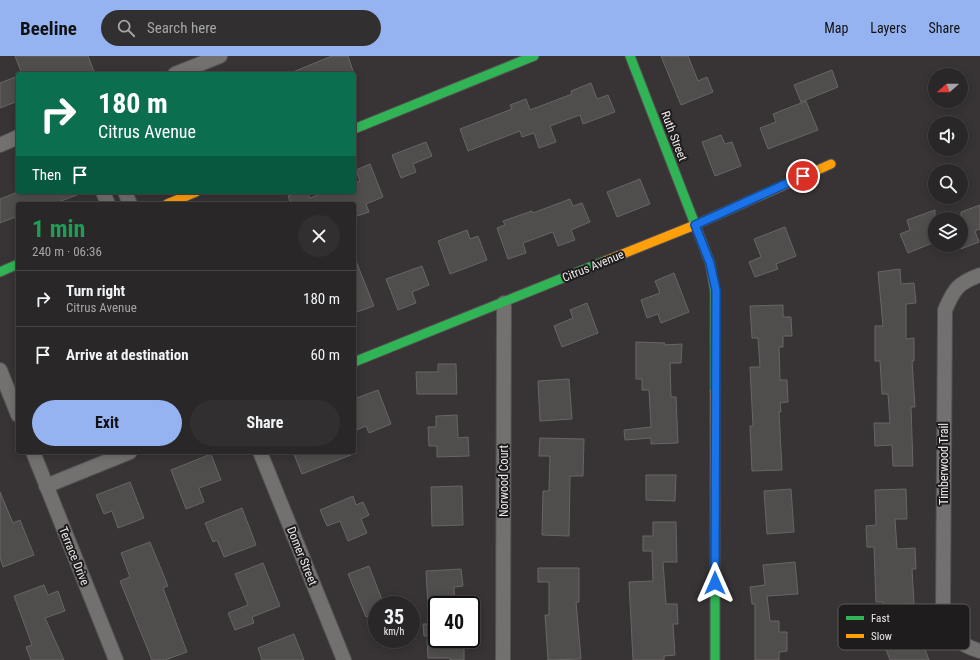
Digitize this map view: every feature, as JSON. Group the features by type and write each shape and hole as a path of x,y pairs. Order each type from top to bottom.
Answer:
{"street":[{"path":"180,72 220,56"},
{"path":"356,127 534,56"},
{"name":"Ruth Street","path":"630,56 695,225"},
{"path":"0,145 16,138"},
{"name":"Citrus Avenue","path":"356,361 695,225 830,164"},
{"path":"172,202 191,194"},
{"path":"695,225 710,263 716,290 715,660"},
{"path":"0,272 16,265"},
{"name":"Timberwood Trail","path":"943,604 945,310 953,291 967,280 980,275"},
{"name":"Norwood Court","path":"503,660 504,303"},
{"path":"0,370 16,410"},
{"name":"Terrace Drive","path":"34,454 116,660"},
{"path":"46,486 125,454"},
{"name":"Domer Street","path":"261,454 344,660"},
{"name":"Timberwood Trail","path":"970,648 980,651"}],"building":[{"path":"15,56 88,56 94,72 21,72"},
{"path":"332,56 348,56 353,72 293,72"},
{"path":"661,56 688,56 698,81 707,77 713,92 681,105"},
{"path":"832,70 838,87 801,102 794,85"},
{"path":"16,77 16,102 0,108 0,83"},
{"path":"591,83 597,99 608,95 615,112 583,124 580,115 550,126 556,142 539,148 534,133 522,137 520,131 468,151 460,129 512,109 510,105 526,99 530,110 572,94 571,91"},
{"path":"806,101 818,130 768,149 760,128 776,122 773,114"},
{"path":"721,135 725,144 732,142 741,166 715,176 702,142"},
{"path":"426,142 432,156 413,164 416,172 401,178 392,155"},
{"path":"370,164 383,197 366,204 369,212 356,216 356,202 290,202 288,196 293,194 309,194 310,198 321,194 356,194 356,182 360,181 356,170"},
{"path":"640,179 650,204 617,217 607,192"},
{"path":"16,193 16,194 79,194 58,202 16,202 16,217 0,223 0,199"},
{"path":"570,199 573,206 582,203 590,222 571,230 575,240 558,246 553,232 523,243 526,253 508,259 497,228 505,225 503,221 532,211 533,213"},
{"path":"980,205 980,229 975,231 979,242 968,246 968,212 961,212"},
{"path":"928,212 928,245 908,253 900,234 910,230 907,220"},
{"path":"785,227 796,256 776,264 778,269 755,277 749,262 761,257 754,239"},
{"path":"467,230 470,239 478,236 487,260 450,274 438,241"},
{"path":"356,261 374,306 356,312"},
{"path":"422,266 429,285 412,292 416,303 398,310 386,279"},
{"path":"900,269 901,284 914,283 916,303 906,304 906,339 914,338 914,361 912,361 915,407 911,407 913,466 893,466 892,445 875,446 874,423 890,423 888,394 882,394 880,361 875,361 875,326 883,326 878,272"},
{"path":"674,273 689,312 661,323 658,314 647,318 641,300 660,293 655,281"},
{"path":"587,303 598,333 562,347 554,326 573,318 570,310"},
{"path":"783,305 783,317 791,317 792,336 783,336 783,347 779,347 780,380 787,380 788,402 780,403 781,412 779,412 782,470 752,471 750,426 753,426 750,367 760,367 758,338 752,338 750,306"},
{"path":"636,342 665,343 664,345 682,344 681,363 670,363 671,397 676,397 678,443 651,444 651,438 625,440 624,430 651,427 649,390 642,390 642,379 636,379"},
{"path":"438,364 456,364 457,394 417,394 416,372 438,372"},
{"path":"569,379 572,419 540,421 538,381"},
{"path":"378,390 391,424 369,433 366,426 356,430 356,398"},
{"path":"457,415 458,438 468,437 469,456 437,457 437,446 429,446 428,427 436,427 436,416"},
{"path":"540,438 584,439 583,476 570,476 569,536 542,535 543,491 549,491 550,456 539,456"},
{"path":"211,454 221,480 199,488 204,502 186,509 171,470"},
{"path":"294,454 353,454 302,474"},
{"path":"646,475 676,475 675,501 646,500"},
{"path":"130,482 144,518 118,528 112,511 104,514 96,495"},
{"path":"462,486 463,525 432,526 431,487"},
{"path":"791,489 794,532 767,534 764,491"},
{"path":"906,489 907,519 895,519 897,549 915,548 916,569 912,569 914,604 883,604 883,602 876,602 874,547 867,547 866,526 876,525 875,490"},
{"path":"0,492 13,523 20,520 34,555 3,567 0,558"},
{"path":"353,496 356,505 363,502 369,515 361,519 367,533 348,541 340,521 327,526 320,510"},
{"path":"242,508 256,545 224,557 217,540 213,542 205,523"},
{"path":"653,522 676,522 677,562 663,562 666,604 677,604 678,624 673,624 675,655 664,656 664,660 633,660 629,582 653,581 652,551 643,551 643,536 653,536"},
{"path":"150,542 168,586 163,588 187,652 165,660 152,660 120,581 130,577 121,553"},
{"path":"795,562 798,594 767,596 770,621 779,621 779,632 787,632 787,651 779,652 779,660 755,660 755,604 752,604 750,587 765,585 763,565"},
{"path":"263,563 280,606 252,617 254,623 235,630 228,613 248,605 235,574"},
{"path":"369,566 381,596 368,596 368,616 366,617 348,574"},
{"path":"538,568 579,568 579,602 576,602 581,659 548,660 545,615 549,615 549,582 538,582"},
{"path":"461,569 463,586 454,587 455,596 428,596 428,606 426,571"},
{"path":"44,585 48,595 58,591 65,611 45,618 64,660 31,660 26,647 32,645 14,596"},
{"path":"423,624 428,624 428,636 424,636"},
{"path":"294,634 304,660 262,660 258,648"},
{"path":"427,639 428,648 464,648 464,660 450,660 450,658 428,658"},
{"path":"886,650 925,650 929,660 890,660"}],"traffic: fast":[{"path":"356,128 534,56"},
{"path":"630,56 710,263 715,291 715,391"},
{"path":"356,361 605,261"},
{"path":"0,272 16,265"},
{"path":"715,533 715,660"}],"traffic: slow":[{"path":"605,261 695,225 831,164"},
{"path":"172,202 191,194"},
{"path":"715,391 715,533"}],"route":[{"path":"715,583 716,290 710,263 695,225 803,176"}]}
